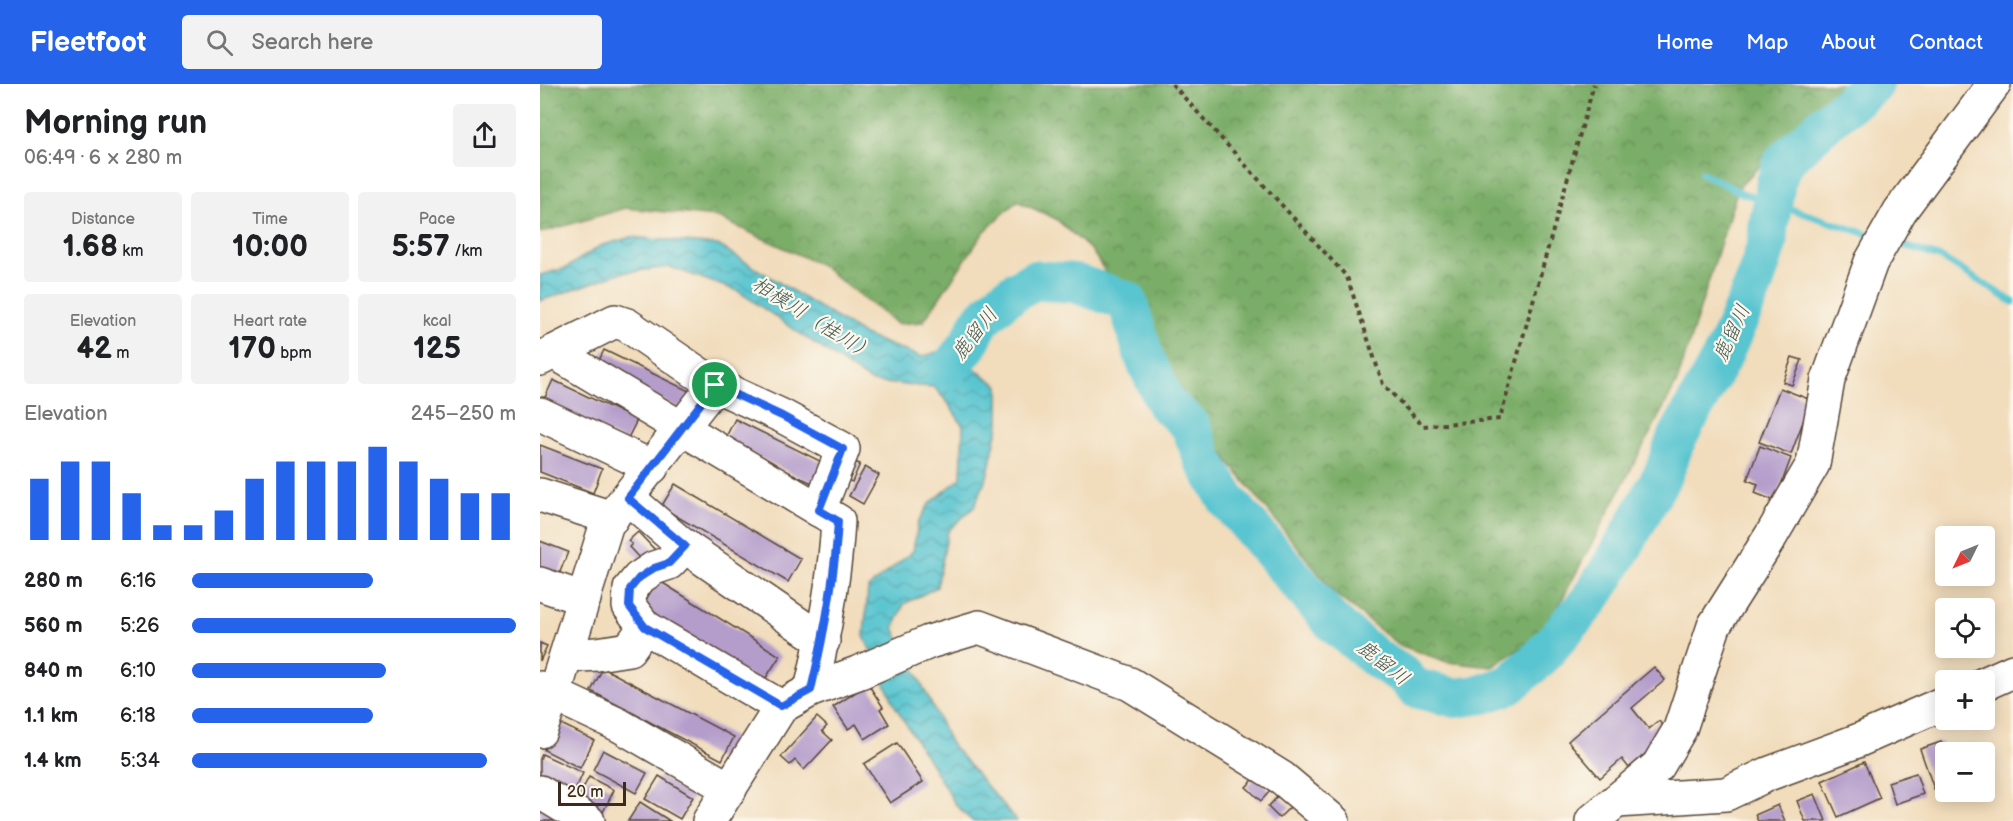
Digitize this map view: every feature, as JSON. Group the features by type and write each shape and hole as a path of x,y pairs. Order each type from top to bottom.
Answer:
{"street":[{"path":"1598,815 1658,766 1680,729 1714,626 1772,536 1813,464 1828,380 1871,262 1900,211 1994,84"},
{"path":"547,356 615,321 627,325 715,385 782,416 843,449 819,510"},
{"path":"547,356 682,427 838,521 823,641 811,690"},
{"path":"540,731 547,691 566,656 608,524 715,385"},
{"path":"540,414 652,467"},
{"path":"540,495 620,508 685,546 823,641"},
{"path":"685,546 669,563 654,568 639,578 630,589 629,606 645,627 781,706"},
{"path":"540,585 584,599"},
{"path":"566,656 629,649 645,627"},
{"path":"709,821 781,706 811,690 929,642 980,627 1130,684 1282,778 1333,821"},
{"path":"1995,679 2013,671"},
{"path":"547,691 619,725 730,789"},
{"path":"1598,815 1725,794 1768,774 1857,741 1935,707"},
{"path":"540,792 588,821"}],"path":[{"path":"1172,84 1347,277 1383,384 1423,426 1500,418 1594,84"}],"green space":[{"path":"540,84 1844,84 1738,188 1677,382 1545,632 1492,667 1447,662 1399,645 1335,594 1221,452 1092,251 1056,219 1017,201 984,232 923,322 897,324 819,264 716,217 626,208 540,233"}],"water":[{"name":"相模川（桂川）","path":"631,237 718,245 864,335 921,357 946,349 999,386 999,424 987,477 974,507 948,531 937,587 904,604 894,628 951,744 1017,821 972,821 956,805 895,706 864,636 868,588 913,551 918,523 929,504 961,478 963,426 948,403 934,387 871,382 738,291 670,267 620,273 540,301 540,275 566,268 600,246"}],"building":[{"path":"604,350 691,392 682,410 596,367"},
{"path":"1792,357 1802,360 1792,385 1783,382"},
{"path":"553,380 637,420 626,442 543,402"},
{"path":"1780,388 1811,400 1791,454 1759,442"},
{"path":"735,419 826,464 816,485 724,441"},
{"path":"540,445 602,469 593,493 540,472"},
{"path":"1760,446 1791,458 1775,501 1755,493 1758,484 1747,480"},
{"path":"849,460 860,464 852,482 841,477"},
{"path":"865,467 879,475 863,504 849,496"},
{"path":"675,484 801,559 788,582 661,507"},
{"path":"638,532 655,550 641,560 629,547 632,544 628,541"},
{"path":"540,541 568,552 558,577 540,570"},
{"path":"658,580 780,656 762,684 641,608"},
{"path":"540,643 547,646 540,661"},
{"path":"1654,667 1665,680 1632,708 1649,729 1659,721 1667,730 1661,740 1629,768 1622,759 1600,778 1568,741"},
{"path":"603,668 734,737 722,760 591,691"},
{"path":"868,684 883,707 880,709 889,724 865,739 856,724 848,729 833,707"},
{"path":"817,717 827,726 822,731 832,740 804,770 795,760 790,765 781,757"},
{"path":"557,722 594,740 580,768 544,750"},
{"path":"897,743 923,782 890,803 864,764"},
{"path":"1935,744 1934,789 1920,749"},
{"path":"603,750 647,773 636,793 593,770"},
{"path":"542,754 583,773 573,795 540,780"},
{"path":"1864,762 1880,798 1838,817 1822,781"},
{"path":"1916,773 1923,794 1895,804 1888,782"},
{"path":"659,776 693,797 680,819 645,799"},
{"path":"589,777 614,790 603,812 578,798"},
{"path":"1256,777 1270,791 1261,801 1246,787"},
{"path":"1815,794 1826,821 1805,821 1797,801"},
{"path":"1278,796 1290,807 1279,818 1268,807"},
{"path":"640,802 670,821 628,821"},
{"path":"540,804 567,821 540,821"},
{"path":"1778,805 1785,821 1758,821 1755,815"}],"waterway":[{"name":"鹿留川","path":"947,371 968,345 981,320 1005,298 1034,280 1074,283 1127,301 1145,359 1166,404 1190,425 1204,461 1228,501 1332,622 1377,659 1403,675 1415,688 1456,698 1483,694 1509,685 1541,657 1599,586 1664,472 1675,442 1724,353 1753,287 1768,241 1776,182 1783,162 1824,124 1874,84"},
{"path":"1702,173 1742,193 1876,237"},
{"path":"1893,242 1942,258 2013,302"}],"route":[{"path":"715,385 782,416 843,449 819,510 838,521 823,641 811,690 781,706 645,627 629,606 630,589 639,578 654,568 669,563 685,546 628,498 715,385"}]}
